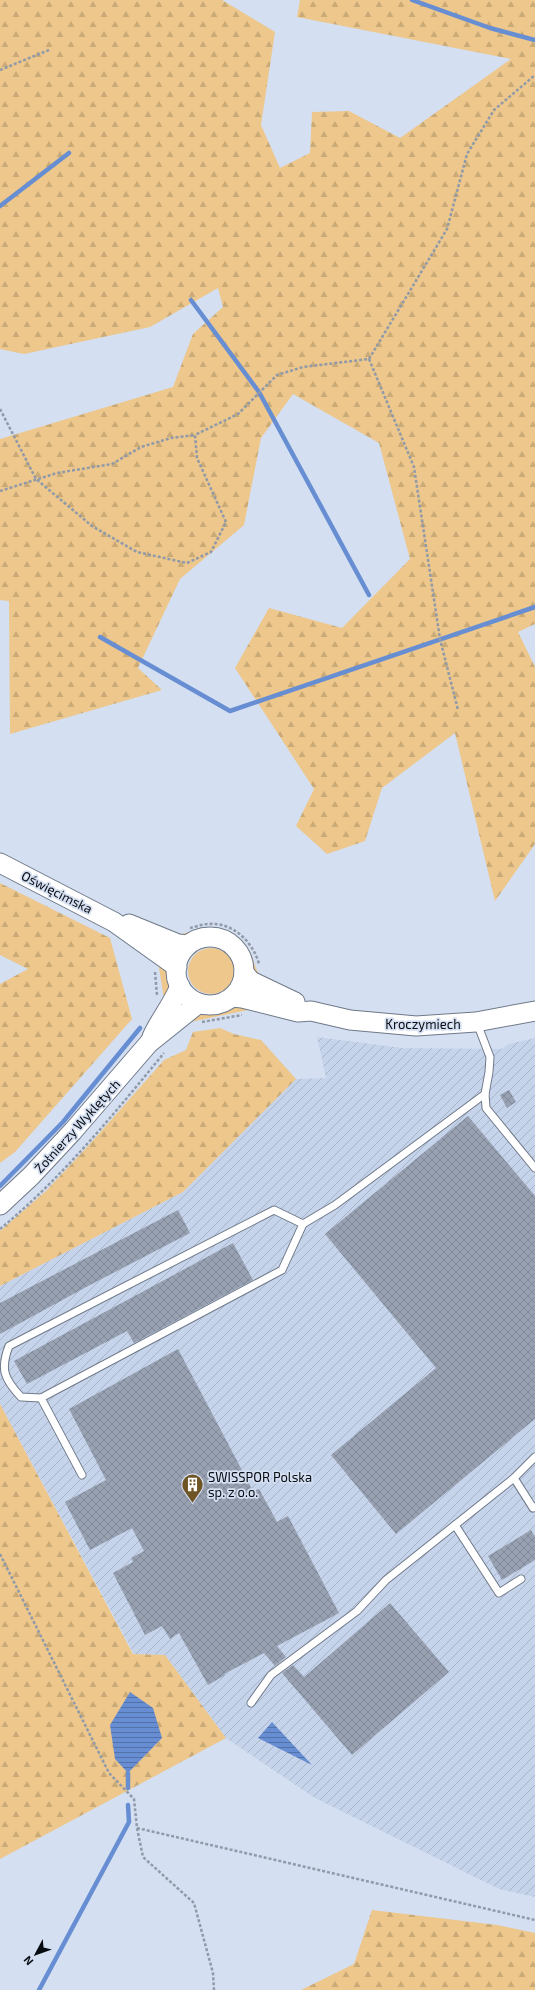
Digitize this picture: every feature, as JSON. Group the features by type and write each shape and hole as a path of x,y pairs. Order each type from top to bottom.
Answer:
{"main road":[{"name":"Oświęcimska","path":"0,863 114,922 177,967"},
{"name":"Oświęcimska","path":"114,922 131,925 178,944 186,936"},
{"path":"186,936 198,940 209,937 220,939 230,944 238,952 243,962 253,972 233,997 217,1005 199,1003 184,993 180,986 177,967 186,936"},
{"name":"Kroczymiech","path":"253,972 251,981 311,1011 350,1020 379,1024 416,1026 476,1022 535,1012"},
{"name":"Żołnierzy Wyklętych","path":"149,1043 158,1023 173,1002 180,986"},
{"name":"Kroczymiech","path":"233,997 298,1012 311,1011"},
{"name":"Żołnierzy Wyklętych","path":"0,1205 31,1176 73,1131 149,1043 199,1003"}],"lane":[{"path":"476,1022 490,1057 485,1094 486,1108 535,1168"},
{"path":"303,1224 274,1210 10,1346 2,1356 0,1370 8,1384 21,1396 41,1398 282,1270 303,1224 335,1205 485,1094"},
{"path":"41,1398 82,1475"},
{"path":"251,1704 271,1675 357,1611 386,1580 514,1478 535,1458"},
{"path":"514,1478 533,1508 535,1507"},
{"path":"454,1525 499,1593 521,1579"}],"path":[{"path":"0,70 49,50"},
{"path":"369,359 446,229 467,154 494,110 535,75"},
{"path":"0,491 57,473 112,464 141,447 171,438 195,435 238,414 277,375 303,367 369,359"},
{"path":"369,359 414,467 440,639 458,710"},
{"path":"0,409 36,479 92,526 137,552 187,563 211,552 226,522 197,458 195,435"},
{"path":"186,936 190,928 208,924 231,928 248,942 255,953 253,972"},
{"path":"0,1554 109,1773 134,1799 137,1828 144,1857 194,1903 213,1973 214,1990"},
{"path":"137,1828 535,1920"}],"shaded area":[{"path":"317,1037 402,1048 501,1049 509,1044 535,1038 535,1897 499,1889 315,1798 226,1738 165,1655 134,1654 0,1404 0,1286 183,1192 296,1079 326,1078"}],"green space":[{"path":"0,0 222,0 275,32 261,125 280,168 310,153 312,112 349,111 400,138 511,59 297,17 300,0 535,0 535,624 518,632 535,667 535,844 495,901 455,733 382,788 365,841 327,854 296,826 314,789 235,668 269,608 342,628 410,559 379,443 293,394 261,438 244,525 180,579 138,668 162,690 10,734 9,601 0,600 0,439 173,387 193,334 223,307 218,288 150,327 24,354 0,349"},
{"path":"0,883 110,938 132,1019 15,1152 0,1163 0,984 28,969 0,955"},
{"path":"207,928 221,930 239,938 248,948 258,973 263,978 262,981 251,968 249,958 243,948 233,938 213,932 180,937 175,933 181,934"},
{"path":"216,948 228,954 233,962 233,980 228,988 220,993 206,994 194,988 189,980 188,966 194,954 202,949"},
{"path":"158,961 171,978 170,987 164,999"},
{"path":"233,1005 253,1007 248,1010 190,1022 200,1011 216,1011"},
{"path":"220,1028 234,1034 261,1040 296,1079 183,1192 0,1286 0,1231 46,1191 164,1060 186,1050 193,1032"},
{"path":"0,1404 133,1654 165,1655 226,1738 0,1859"},
{"path":"372,1910 497,1925 535,1933 535,1990 301,1990 354,1964"}],"water":[{"path":"130,1692 153,1708 162,1738 128,1773 115,1759 110,1725"},
{"path":"272,1722 312,1765 258,1738"}],"building":[{"path":"509,1090 516,1102 507,1108 500,1095"},
{"path":"468,1116 535,1196 535,1419 396,1534 331,1455 436,1368 325,1234"},
{"path":"178,1210 190,1233 0,1334 0,1303"},
{"path":"233,1243 253,1280 134,1343 127,1331 27,1384 14,1361"},
{"name":"SWISSPOR Polska sp. z o.o.","path":"178,1349 253,1491 259,1489 277,1522 288,1516 339,1613 277,1646 286,1657 275,1666 264,1653 224,1674 225,1675 208,1685 179,1633 170,1639 162,1626 145,1635 113,1573 133,1562 131,1558 144,1551 132,1528 90,1550 65,1502 106,1480 69,1409"},
{"path":"531,1530 535,1537 535,1560 502,1580 488,1556"},
{"path":"390,1603 449,1672 352,1755 282,1673 293,1665 304,1677"}],"waterway":[{"path":"412,0 490,28 535,40"},
{"path":"0,206 69,153"},
{"path":"191,300 259,392 369,595"},
{"path":"100,637 230,711 535,607"},
{"path":"0,1186 63,1122 140,1028"},
{"path":"128,1773 128,1788"},
{"path":"39,1990 129,1822 128,1805"}],"place":[{"name":"SWISSPOR Polska sp. z o.o.","path":"193,1504"}]}
